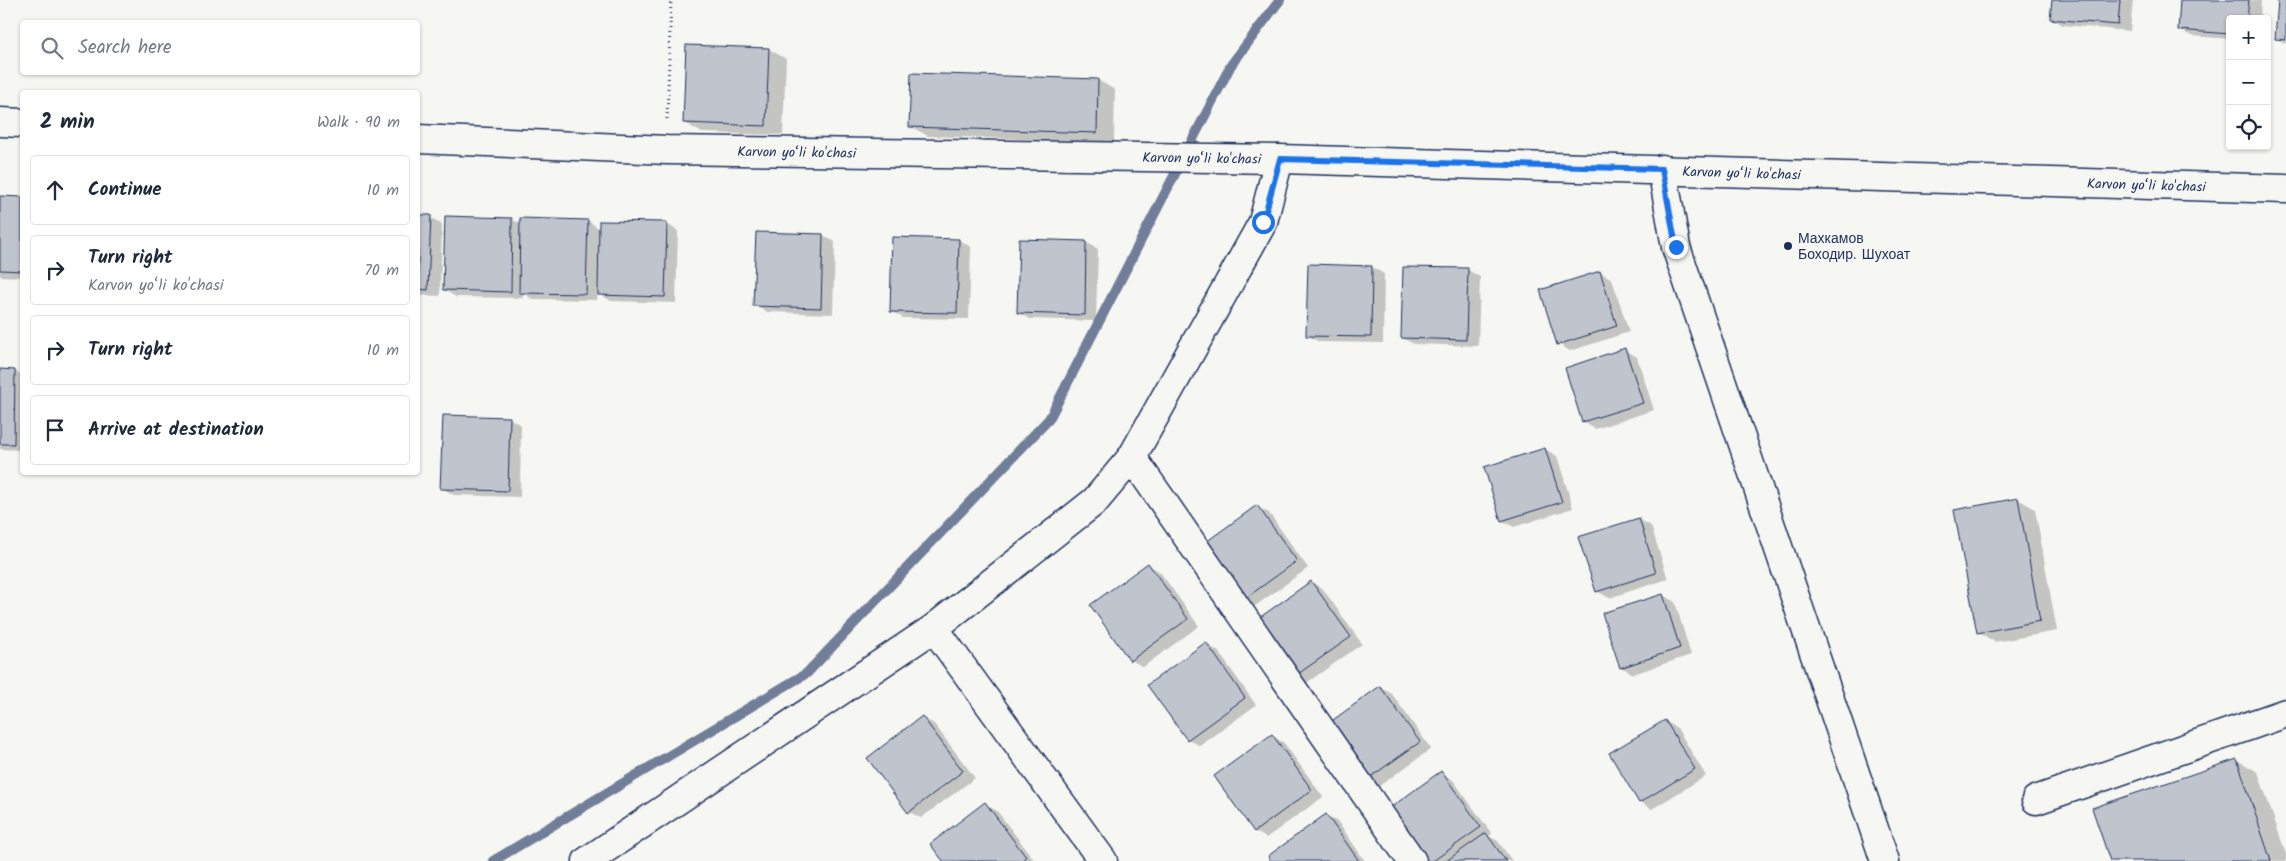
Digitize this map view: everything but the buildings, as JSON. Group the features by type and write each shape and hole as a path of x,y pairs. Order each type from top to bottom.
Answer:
{"street":[{"path":"0,122 20,123"},
{"name":"Karvon yo‘li ko'chasi","path":"420,139 667,150 1280,159 2286,189"},
{"path":"586,861 934,628 1095,501 1132,457 1263,222 1280,159"},
{"path":"1662,169 1676,247 1885,861"},
{"path":"1132,457 1412,861"},
{"path":"934,628 1103,861"},
{"path":"2036,800 2286,713"}],"path":[{"path":"667,150 671,0"}],"waterway":[{"path":"493,861 807,673 1049,419 1231,65 1280,0"}],"place":[{"name":"Махкамов Боходир. Шухоат","path":"1788,246"}],"route":[{"path":"1263,222 1280,159 1662,169 1676,247"}]}
